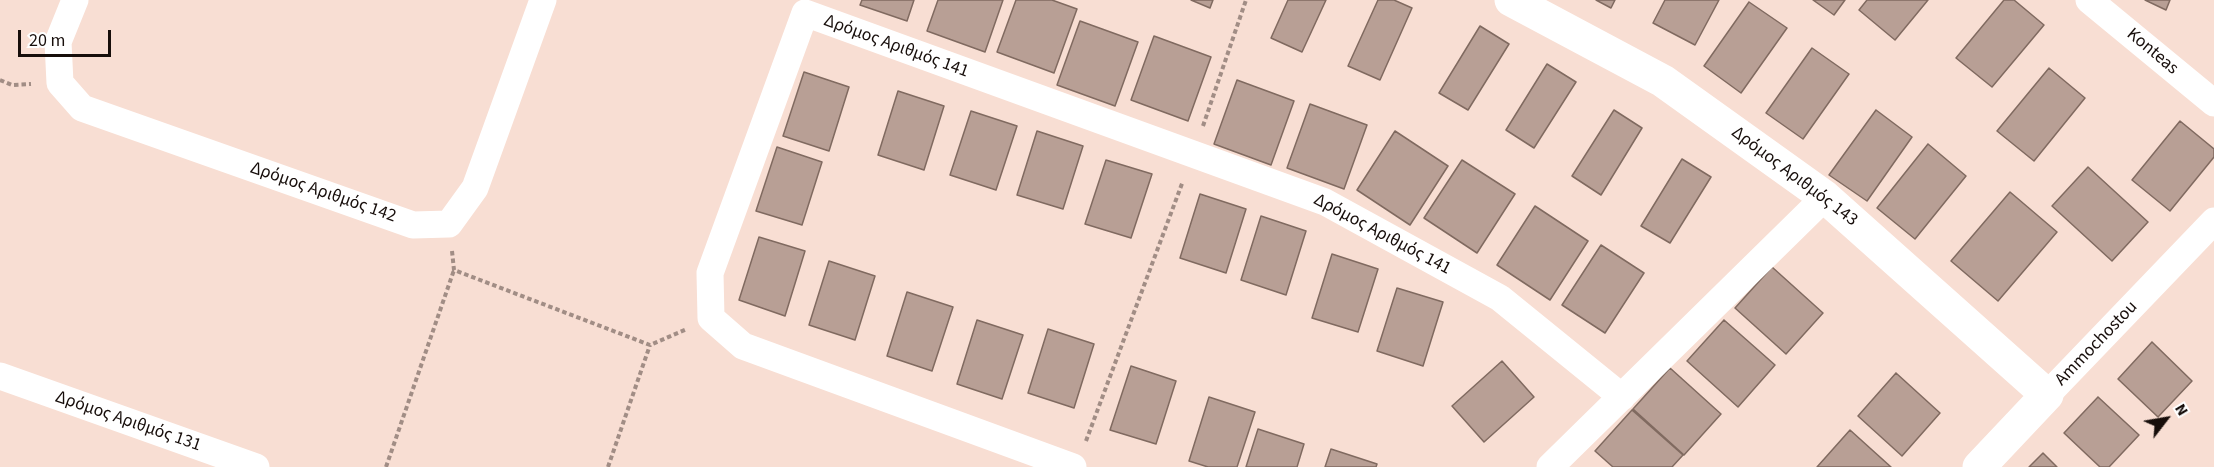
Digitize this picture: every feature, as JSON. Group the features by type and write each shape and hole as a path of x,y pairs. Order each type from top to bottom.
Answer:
{"street":[{"name":"Δρόμος Αριθμός 142","path":"75,0 58,42 60,82 82,108 413,225 449,224"},
{"path":"449,224 475,188 543,0"},
{"name":"Δρόμος Αριθμός 143","path":"1511,0 1663,81 1826,197 2047,395"},
{"name":"Konteas","path":"2089,0 2214,103"},
{"name":"Δρόμος Αριθμός 141","path":"711,318 710,273 805,14 1325,202 1500,298 1622,397"},
{"path":"1550,467 1826,197"},
{"name":"Ammochostou","path":"1979,467 2214,221"},
{"path":"711,318 743,346 1079,456"},
{"name":"Δρόμος Αριθμός 131","path":"0,376 256,467"}],"path":[{"path":"1079,456 1194,155 1246,0"},
{"path":"386,467 454,270 449,224"},
{"path":"454,270 650,345 711,318"},
{"path":"608,467 650,345"}],"building":[{"path":"862,0 914,0 907,21 860,5"},
{"path":"938,0 1003,0 985,52 927,31"},
{"path":"1016,0 1052,0 1077,9 1054,73 997,52"},
{"path":"1191,0 1213,0 1210,8"},
{"path":"1288,0 1326,0 1302,52 1271,38"},
{"path":"1378,0 1394,0 1412,8 1380,80 1348,66"},
{"path":"1596,0 1615,0 1611,8"},
{"path":"1665,0 1719,0 1695,45 1653,23"},
{"path":"1813,0 1845,0 1834,15"},
{"path":"1867,0 1928,0 1895,40 1859,10"},
{"path":"2004,0 2014,0 2044,25 1992,87 1956,58"},
{"path":"2145,0 2170,0 2166,10"},
{"path":"1749,2 1787,28 1741,93 1704,66"},
{"path":"1080,21 1138,42 1115,106 1057,85"},
{"path":"1480,26 1509,44 1468,110 1439,93"},
{"path":"1154,36 1211,57 1188,121 1131,100"},
{"path":"1812,48 1849,74 1803,139 1766,113"},
{"path":"1547,64 1576,82 1534,148 1506,130"},
{"path":"2049,68 2085,98 2034,161 1997,131"},
{"path":"804,72 849,87 829,151 783,136"},
{"path":"1237,80 1294,101 1271,165 1214,144"},
{"path":"898,91 944,106 924,170 878,155"},
{"path":"1310,104 1367,125 1344,189 1287,168"},
{"path":"1614,110 1642,128 1601,195 1572,176"},
{"path":"1876,110 1912,137 1867,201 1829,175"},
{"path":"971,111 1017,126 996,190 950,175"},
{"path":"2180,121 2214,149 2214,157 2170,211 2132,180"},
{"path":"1037,131 1083,146 1063,209 1017,195"},
{"path":"1395,131 1448,166 1410,225 1357,190"},
{"path":"1928,144 1966,176 1915,239 1877,208"},
{"path":"777,147 822,162 802,225 756,211"},
{"path":"1682,159 1711,177 1670,243 1641,226"},
{"path":"1106,160 1152,174 1131,238 1085,224"},
{"path":"1462,160 1515,194 1477,253 1424,218"},
{"path":"2088,167 2148,222 2112,261 2052,206"},
{"path":"2010,192 2057,232 1998,301 1951,261"},
{"path":"1200,194 1246,209 1226,273 1180,258"},
{"path":"1535,206 1588,241 1550,300 1497,265"},
{"path":"1261,216 1306,231 1286,295 1241,280"},
{"path":"759,237 805,251 785,316 739,300"},
{"path":"1601,245 1644,273 1605,333 1562,305"},
{"path":"1332,254 1378,269 1358,332 1312,318"},
{"path":"829,261 875,276 855,340 809,325"},
{"path":"1772,267 1823,313 1786,354 1735,308"},
{"path":"1397,288 1443,302 1423,366 1377,351"},
{"path":"907,292 953,307 932,371 887,356"},
{"path":"977,320 1023,335 1002,399 957,384"},
{"path":"1724,320 1775,365 1738,407 1687,361"},
{"path":"1048,329 1094,344 1074,408 1028,393"},
{"path":"2152,342 2192,381 2158,417 2118,379"},
{"path":"1502,361 1534,397 1484,442 1452,406"},
{"path":"1131,366 1176,381 1156,444 1110,430"},
{"path":"1670,368 1721,414 1684,455 1633,409"},
{"path":"1896,373 1940,413 1902,456 1858,416"},
{"path":"1209,397 1255,412 1237,467 1208,467 1189,461"},
{"path":"2098,397 2139,435 2109,467 2100,467 2064,433"},
{"path":"1632,410 1683,455 1672,467 1613,467 1595,451"},
{"path":"1258,429 1304,444 1297,467 1246,467"},
{"path":"1850,430 1891,467 1817,467"},
{"path":"1331,449 1377,464 1376,467 1325,467"},
{"path":"2043,453 2057,467 2029,467"}]}
